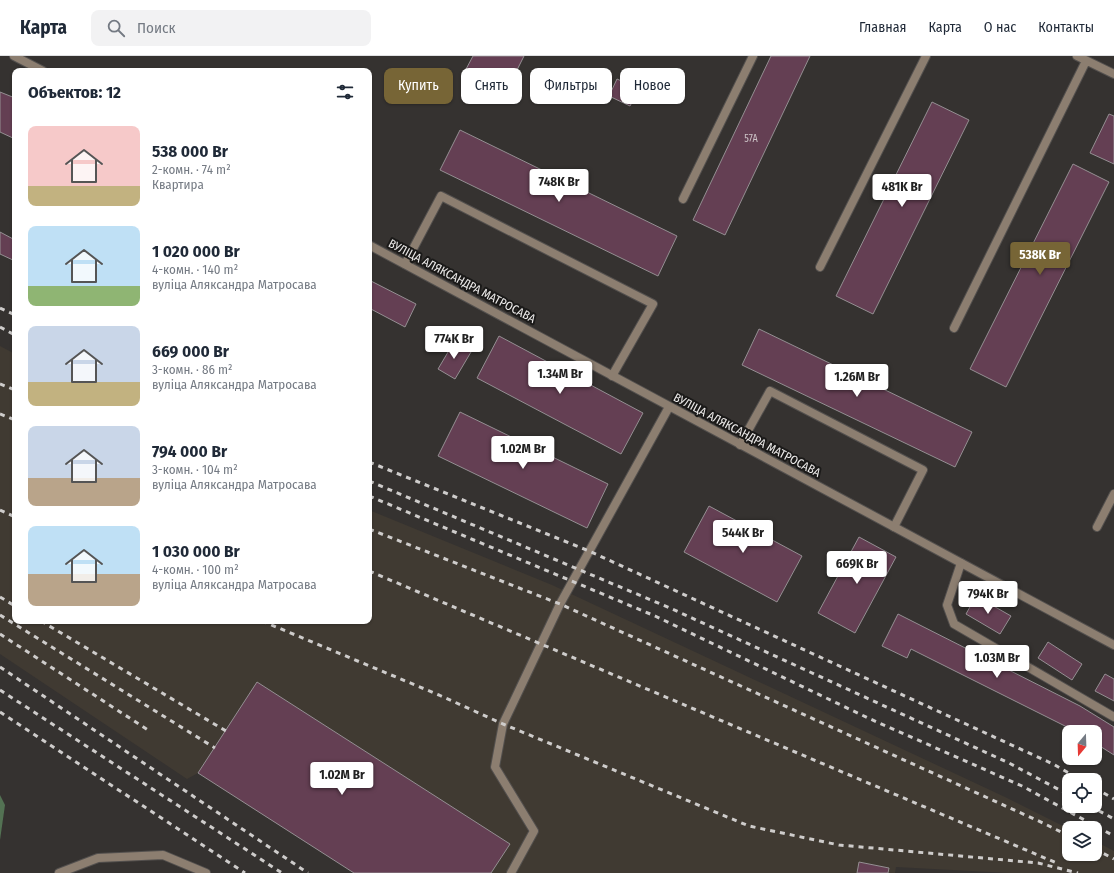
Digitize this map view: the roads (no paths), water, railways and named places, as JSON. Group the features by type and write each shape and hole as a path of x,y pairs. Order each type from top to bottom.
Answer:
{"street":[{"path":"14,56 37,68"},
{"path":"683,199 753,56"},
{"path":"820,267 926,56"},
{"path":"1077,56 1114,74"},
{"path":"954,328 1086,60"},
{"path":"405,264 441,196 652,304 612,376"},
{"name":"ВУЛІЦА АЛЯКСАНДРА МАТРОСАВА","path":"372,247 1114,645"},
{"path":"740,445 770,391 923,470 894,527"},
{"path":"511,873 534,831 495,767 503,724 560,604 669,406"},
{"path":"1098,527 1114,494"},
{"path":"961,563 947,605 954,624 1114,717"},
{"path":"59,873 98,858 163,855 206,873"}],"railway":[{"path":"0,308 12,314"},
{"path":"0,327 12,333"},
{"path":"0,384 12,389"},
{"path":"0,414 12,419"},
{"path":"372,463 589,551 1053,764 1069,773"},
{"path":"372,482 670,608 1009,763 1062,791"},
{"path":"372,497 655,616 868,718 1022,786 1114,836"},
{"path":"0,510 12,516"},
{"path":"372,530 560,604 1062,832"},
{"path":"372,572 1059,864"},
{"path":"0,597 12,604"},
{"path":"0,615 12,622"},
{"path":"15,624 215,748"},
{"path":"46,624 226,731"},
{"path":"269,624 439,695 503,724 749,826 839,845 1038,863 1078,873"},
{"path":"0,634 148,730"},
{"path":"0,667 308,873"},
{"path":"0,690 282,873"},
{"path":"0,712 245,873"},
{"path":"1102,792 1114,799"},
{"path":"1102,812 1114,819"},
{"path":"1102,853 1114,859"}]}
